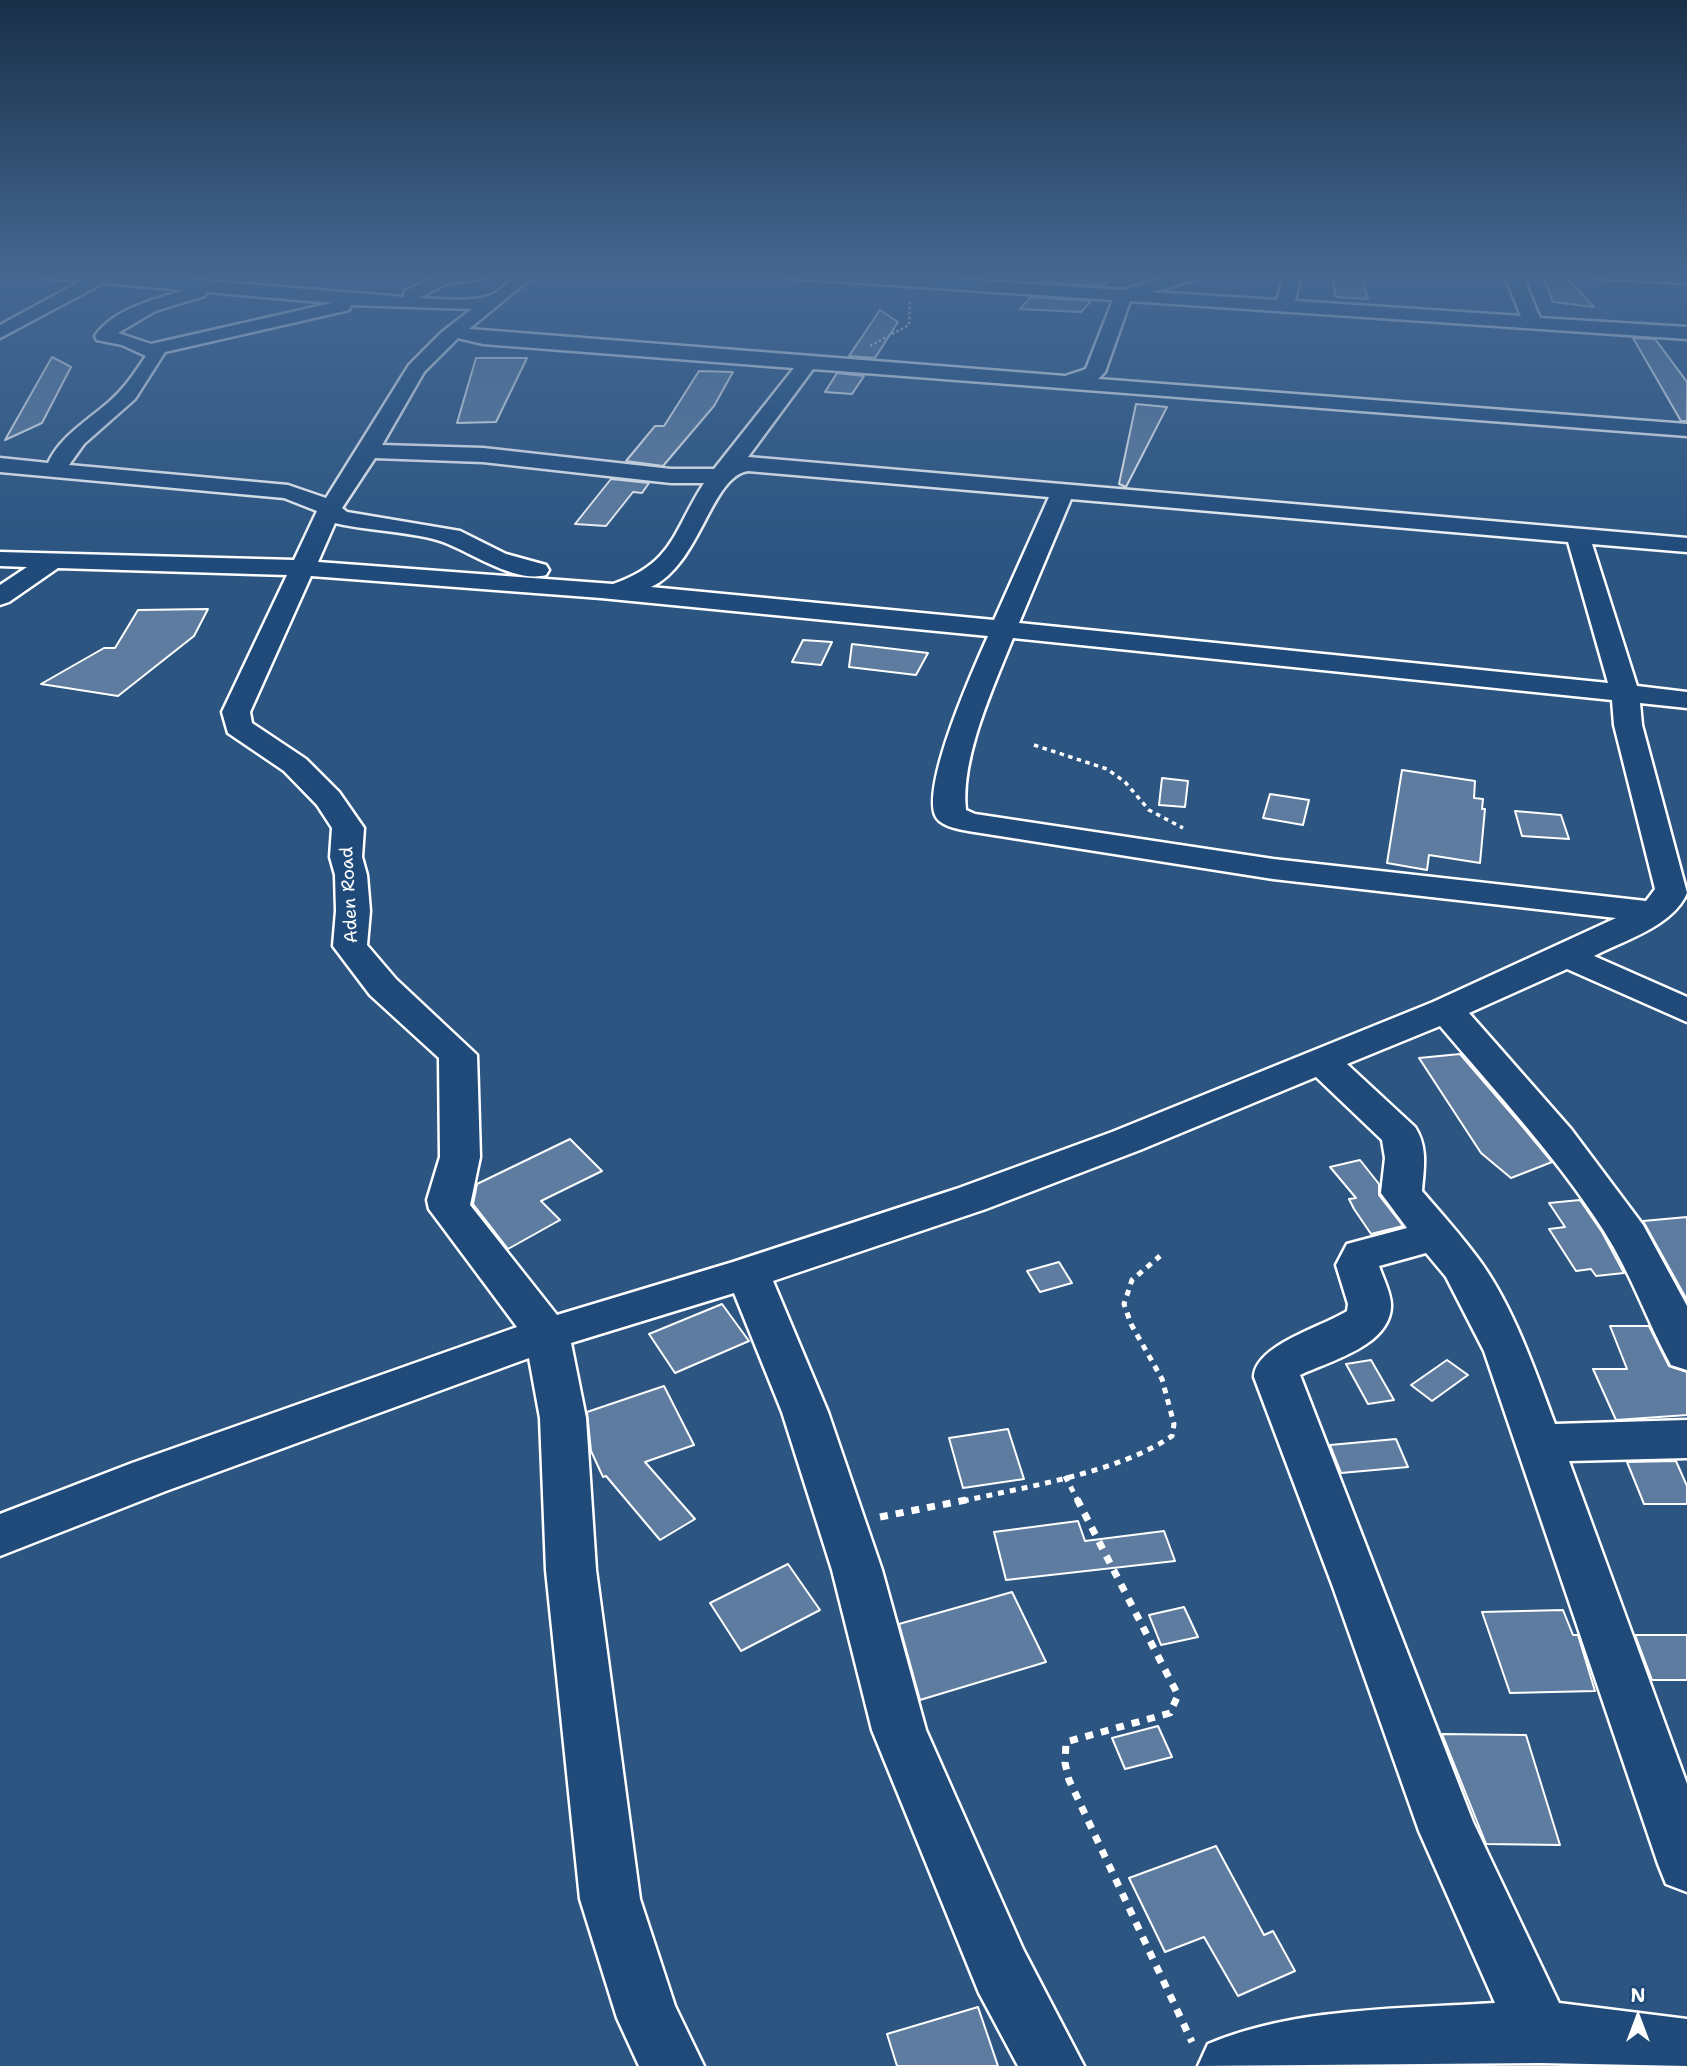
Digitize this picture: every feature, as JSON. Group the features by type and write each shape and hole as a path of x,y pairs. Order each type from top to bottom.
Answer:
{"street":[{"path":"56,470 58,460 128,396 146,369"},
{"name":"Aden Road","path":"416,369 334,503 236,712 238,727 295,765 328,799 348,828 346,857 351,875 353,911 350,946 383,987 458,1055 460,1157 448,1200 450,1209 547,1334"},
{"path":"0,465 326,494 334,503 340,517 452,536 497,559 608,591 664,569 680,550 699,508 803,369"},
{"path":"890,369 1687,430"},
{"path":"1063,383 1090,376 1097,369"},
{"path":"367,451 483,455 671,476 726,472 758,465 1687,545"},
{"path":"1063,491 1003,631 952,767 947,803 951,815 958,820 1273,869 1669,906"},
{"path":"1578,536 1625,693 1628,724 1672,889 1669,906"},
{"path":"0,559 49,563 303,568 608,591 1288,657 1687,700"},
{"path":"0,597 49,563"},
{"path":"26,579 88,564"},
{"path":"0,1535 149,1477 547,1334 748,1273 984,1195 1126,1141 1446,1010 1567,956 1669,906"},
{"path":"1567,956 1687,1011"},
{"path":"1446,1010 1587,1176 1613,1212 1660,1293 1687,1353"},
{"path":"1320,1060 1401,1136 1405,1158 1401,1193 1464,1269 1506,1351 1687,1864"},
{"path":"1438,1235 1362,1255 1357,1265 1370,1304 1367,1320 1342,1336 1283,1363 1276,1369 1276,1377 1359,1587 1448,1831 1540,2032"},
{"path":"748,1273 805,1412 841,1523 899,1730 1001,1972 1052,2066"},
{"path":"547,1334 563,1418 571,1570 610,1899 648,2018 672,2066"},
{"path":"1538,1443 1687,1439"},
{"path":"1214,2060 1332,2045 1540,2032 1687,2051"}],"path":[{"path":"1034,745 1107,769 1125,782 1149,810 1187,831"},
{"path":"841,1523 951,1506 1137,1456 1168,1441 1174,1433 1168,1395 1154,1361 1125,1312 1124,1294 1129,1282 1160,1256"},
{"path":"1065,1475 1178,1695 1170,1713 1066,1742 1065,1763 1069,1780 1214,2060"}],"building":[{"path":"45,369 70,369 42,423 5,440"},
{"path":"473,369 521,369 496,422 457,423"},
{"path":"1651,369 1678,369 1687,382 1687,421 1681,421"},
{"path":"699,371 733,372 714,406 663,466 626,461 655,426 664,426"},
{"path":"837,373 864,376 852,394 825,392"},
{"path":"1136,404 1167,407 1126,487 1119,484"},
{"path":"611,479 649,483 642,493 633,492 606,526 575,524"},
{"path":"208,609 194,636 118,696 41,684 104,648 115,648 138,610"},
{"path":"803,640 832,642 821,665 792,662"},
{"path":"852,644 928,653 916,675 849,667"},
{"path":"1402,770 1475,781 1474,798 1483,799 1482,809 1485,809 1480,863 1429,855 1427,870 1387,863"},
{"path":"1162,778 1188,781 1185,807 1159,805"},
{"path":"1270,794 1309,800 1303,825 1263,818"},
{"path":"1515,811 1561,815 1569,839 1522,836"},
{"path":"1460,1054 1552,1162 1511,1178 1481,1153 1419,1058"},
{"path":"570,1139 602,1171 541,1201 560,1220 508,1249 473,1204 477,1184"},
{"path":"1360,1160 1379,1184 1379,1195 1403,1226 1371,1234 1354,1209 1349,1199 1356,1198 1330,1167"},
{"path":"1580,1200 1602,1232 1624,1273 1596,1276 1591,1269 1576,1271 1549,1229 1565,1227 1549,1203"},
{"path":"1687,1217 1687,1300 1643,1221"},
{"path":"1059,1262 1072,1283 1040,1292 1027,1271"},
{"path":"722,1304 749,1341 675,1373 649,1334"},
{"path":"1610,1326 1649,1326 1669,1366 1687,1372 1687,1415 1616,1420 1593,1369 1627,1369"},
{"path":"1371,1360 1394,1400 1368,1404 1346,1364"},
{"path":"1447,1360 1468,1375 1432,1401 1411,1385"},
{"path":"664,1386 694,1445 645,1462 695,1519 660,1540 606,1476 603,1477 591,1451 587,1412"},
{"path":"1008,1429 1024,1479 963,1488 949,1438"},
{"path":"1396,1439 1408,1467 1341,1473 1330,1445"},
{"path":"1676,1461 1687,1486 1687,1504 1644,1504 1627,1462"},
{"path":"1078,1521 1085,1541 1164,1531 1175,1561 1006,1580 994,1532"},
{"path":"788,1564 820,1610 741,1651 710,1603"},
{"path":"1012,1592 1046,1662 920,1700 899,1624"},
{"path":"1184,1607 1198,1637 1161,1645 1149,1615"},
{"path":"1563,1610 1573,1635 1578,1635 1595,1691 1510,1693 1482,1612"},
{"path":"1635,1635 1687,1635 1687,1680 1652,1680"},
{"path":"1158,1726 1172,1757 1125,1769 1112,1738"},
{"path":"1442,1734 1526,1735 1560,1845 1486,1844"},
{"path":"1216,1846 1264,1935 1273,1931 1295,1971 1238,1996 1204,1937 1165,1952 1129,1878"},
{"path":"978,2007 998,2066 897,2066 887,2034"}]}
